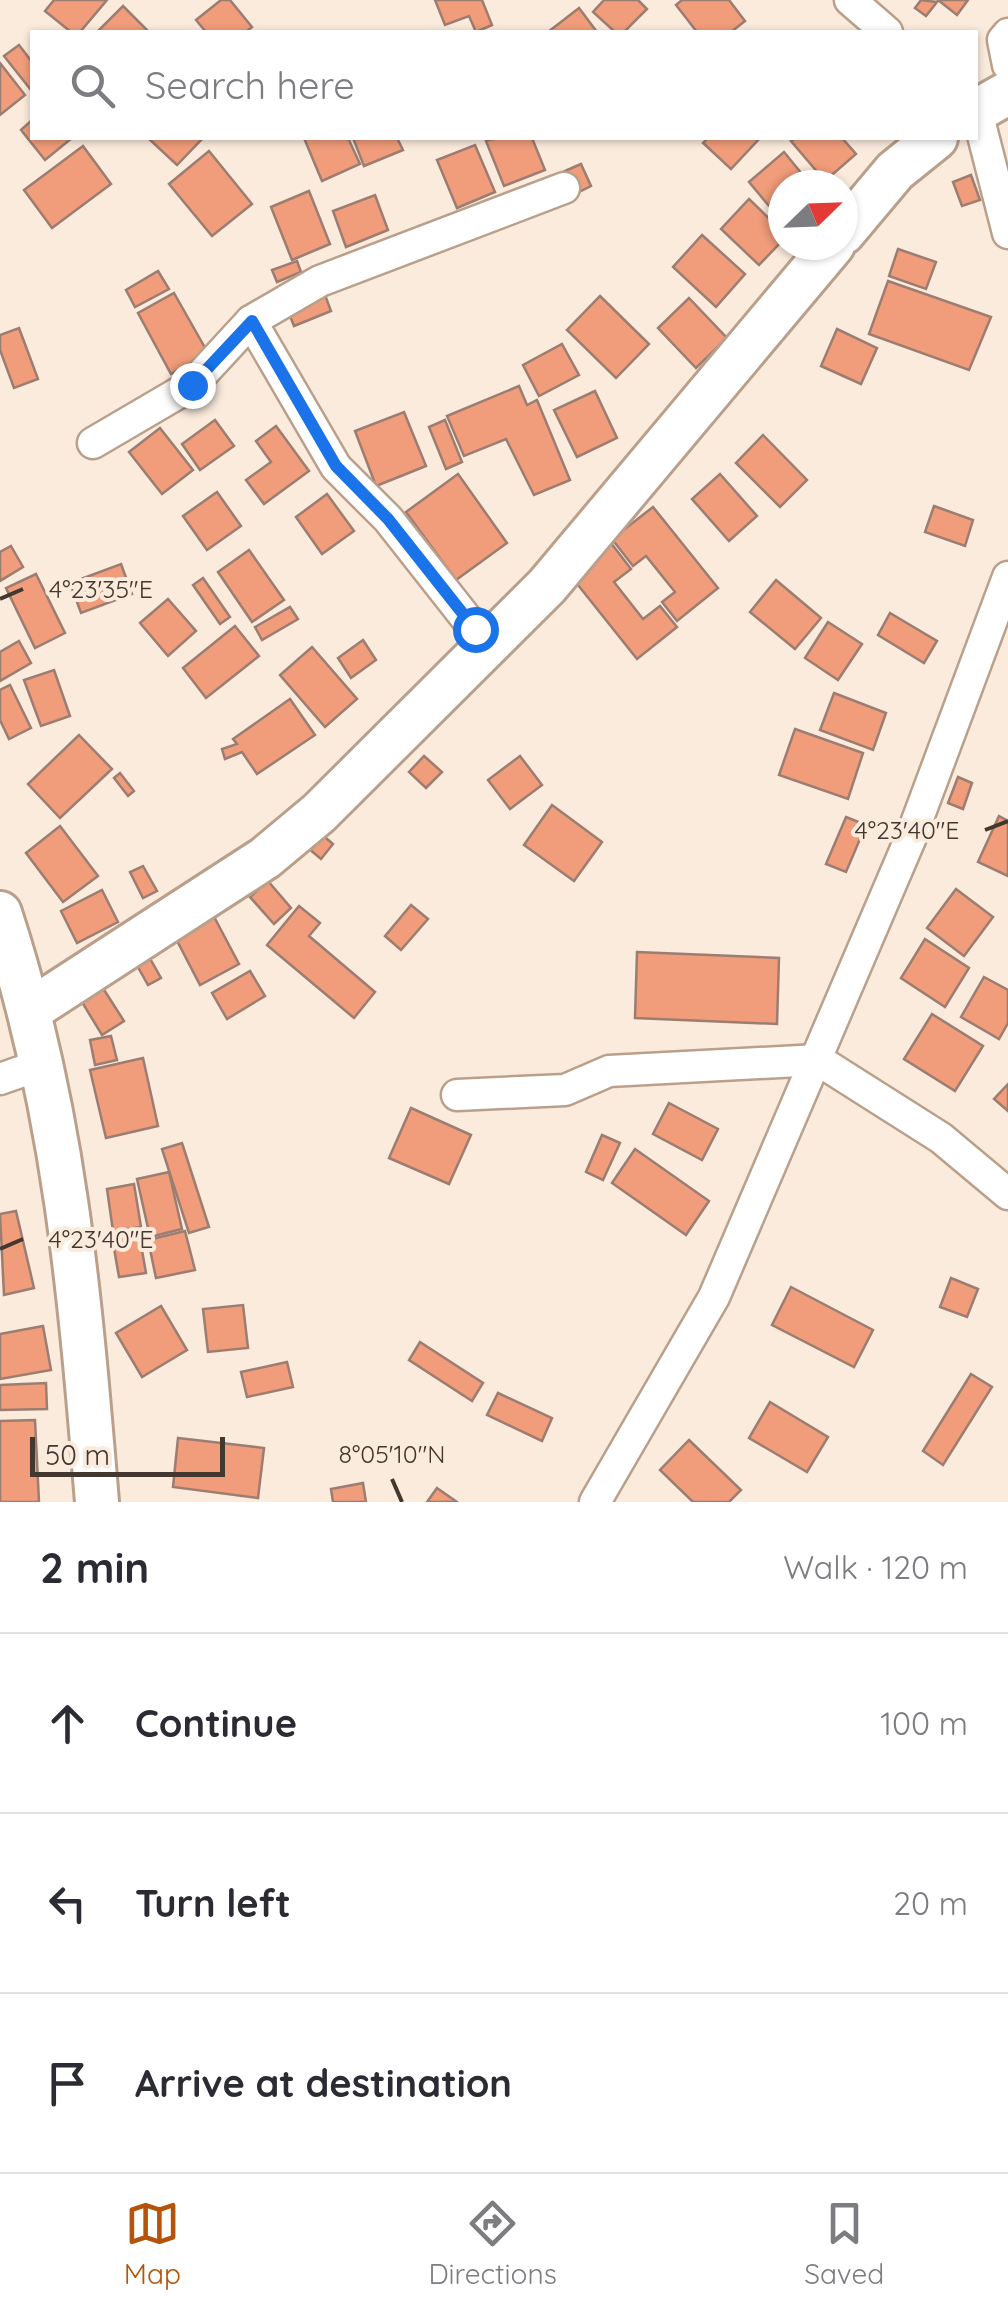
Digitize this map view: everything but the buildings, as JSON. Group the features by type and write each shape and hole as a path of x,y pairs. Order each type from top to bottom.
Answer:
{"street":[{"path":"850,0 886,30"},
{"path":"1008,34 1003,40 994,93 1008,233"},
{"path":"858,215 894,171 933,140"},
{"path":"93,443 192,385 252,321 320,282 564,188"},
{"path":"32,1009 265,858 319,814 547,586 820,260"},
{"path":"252,321 336,466 388,519 488,646"},
{"path":"595,1502 714,1297 911,838 1008,577"},
{"path":"0,913 32,1009 76,1247 98,1502"},
{"path":"457,1096 565,1090 609,1071 818,1060 941,1138 1008,1194"},
{"path":"0,1079 44,1064"}],"route":[{"path":"192,385 252,321 336,466 388,519 475,629"}]}
